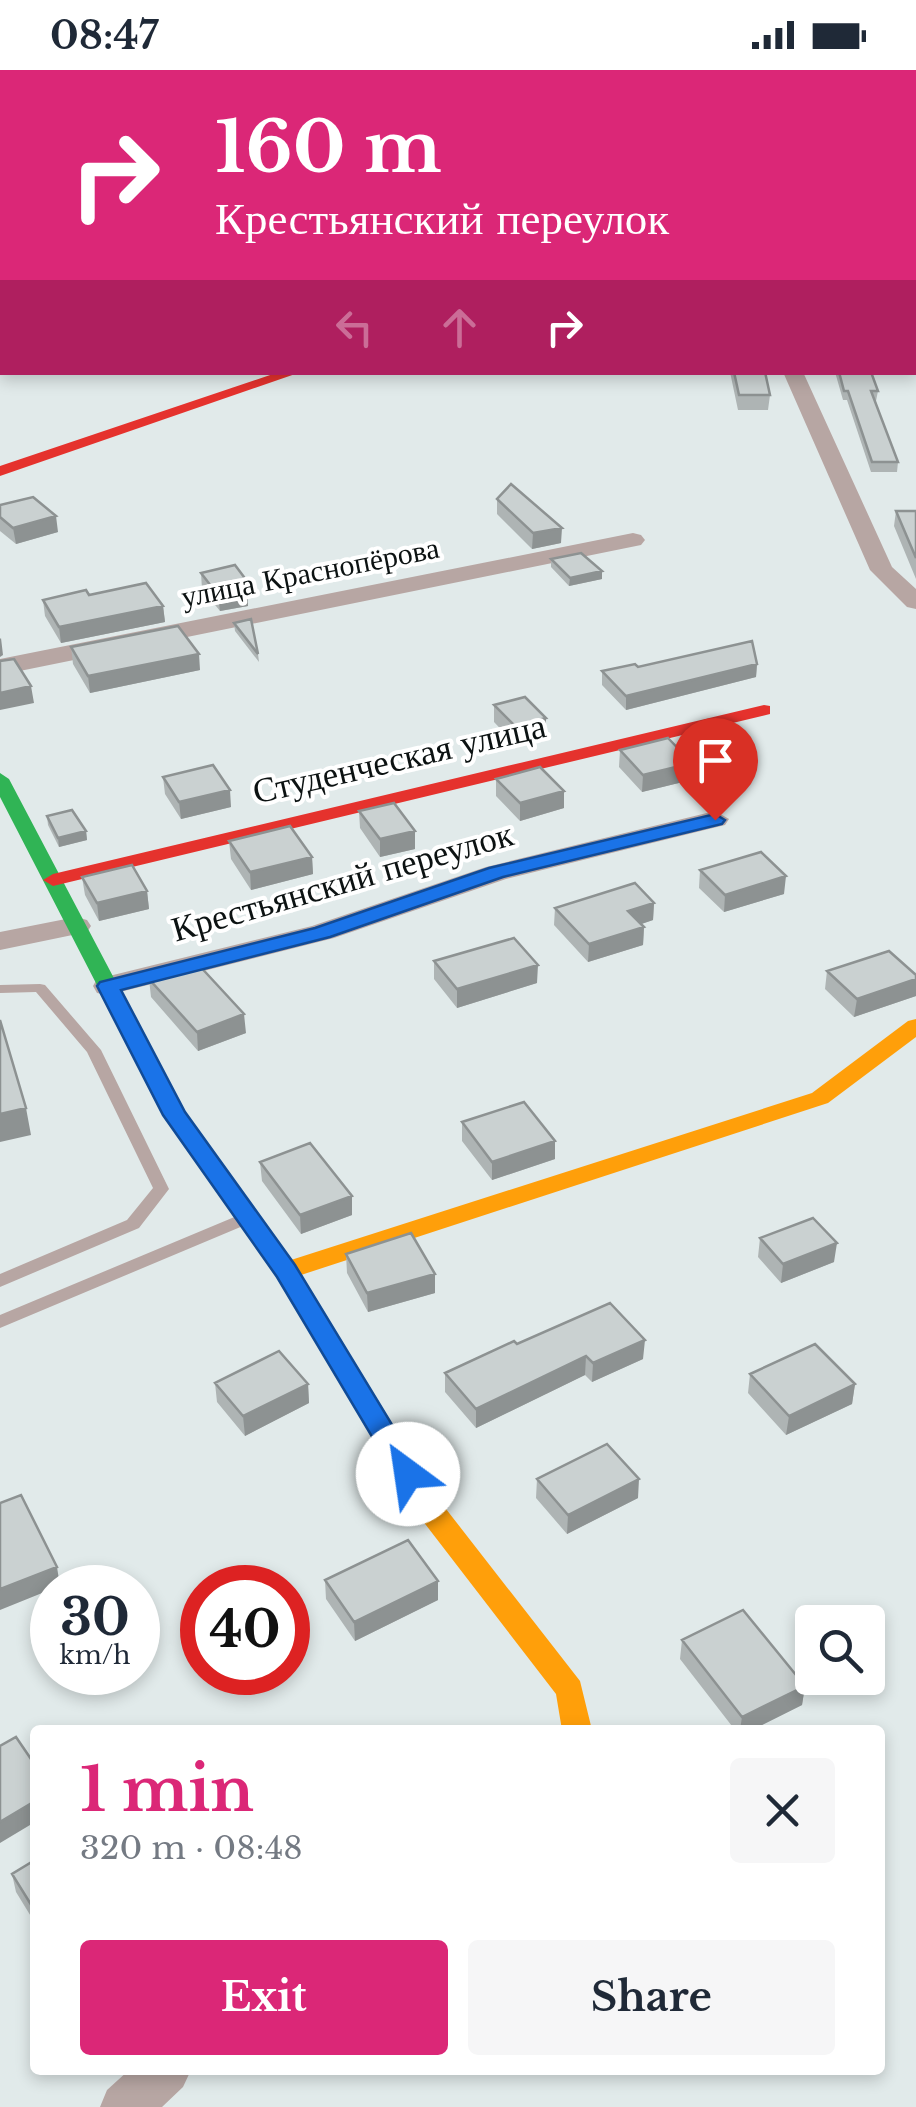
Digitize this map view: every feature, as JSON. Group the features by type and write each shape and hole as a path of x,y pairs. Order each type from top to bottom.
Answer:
{"street":[{"path":"0,471 285,375"},
{"path":"794,375 882,570 916,602"},
{"name":"улица Краснопёрова","path":"0,668 633,540"},
{"name":"Студенческая улица","path":"52,880 764,710"},
{"path":"0,778 175,1115 286,1271 429,1508 570,1690 575,1725"},
{"name":"Крестьянский переулок","path":"108,986 323,932 496,872 715,820"},
{"path":"0,941 76,926"},
{"path":"286,1271 820,1098 916,1026"},
{"path":"126,2107 161,2075"}],"lane":[{"path":"0,989 40,988 94,1050 161,1189 133,1224 0,1281"},
{"path":"0,1322 248,1217"}],"building":[{"path":"735,375 766,375 770,395 739,395"},
{"path":"840,375 872,375 878,391 871,391 898,462 872,462 848,391 844,391"},
{"path":"511,484 562,528 533,533 497,499"},
{"path":"33,497 56,516 13,528 0,517 0,505"},
{"path":"896,511 916,511 916,558"},
{"path":"581,553 602,571 570,578 551,559"},
{"path":"235,565 247,590 218,595 201,573"},
{"path":"146,583 163,606 59,627 43,600 86,590 89,595"},
{"path":"251,619 258,654 234,623"},
{"path":"178,626 199,654 88,676 71,647"},
{"path":"752,641 757,664 626,696 602,671 635,664 638,667"},
{"path":"14,659 31,686 0,693 0,661"},
{"path":"525,697 546,718 515,726 494,705"},
{"path":"668,738 692,763 643,775 620,750"},
{"path":"213,765 230,790 179,802 163,777"},
{"path":"540,767 564,791 520,803 496,779"},
{"path":"394,803 415,831 380,839 359,811"},
{"path":"72,810 86,831 58,838 47,816"},
{"path":"290,826 312,857 250,872 229,841"},
{"path":"761,852 786,876 725,895 700,870"},
{"path":"132,865 147,891 97,903 82,877"},
{"path":"635,883 654,903 628,911 644,927 589,944 555,908"},
{"path":"514,938 538,965 457,989 434,961"},
{"path":"889,951 916,979 857,999 827,971"},
{"path":"196,962 244,1014 197,1032 149,979"},
{"path":"0,1020 26,1108 0,1114"},
{"path":"524,1102 555,1141 492,1162 462,1122"},
{"path":"310,1143 352,1196 300,1215 260,1162"},
{"path":"813,1218 837,1243 783,1264 760,1238"},
{"path":"411,1233 435,1274 367,1293 346,1254"},
{"path":"610,1303 645,1340 593,1363 586,1356 476,1409 445,1373 514,1341 517,1344"},
{"path":"815,1344 855,1384 789,1416 750,1374"},
{"path":"279,1351 308,1384 243,1416 215,1383"},
{"path":"607,1444 639,1479 568,1515 537,1479"},
{"path":"21,1495 56,1565 30,1565 30,1577 0,1589 0,1503"},
{"path":"408,1540 438,1581 354,1622 325,1580"},
{"path":"743,1610 795,1674 795,1691 742,1717 682,1640"},
{"path":"16,1737 30,1758 30,1804 0,1822 0,1746"},
{"path":"30,1863 30,1903 12,1874"}],"traffic: fast":[{"path":"0,779 175,1115 220,1179"}],"traffic: slow":[{"path":"286,1271 820,1098 916,1026"},
{"path":"220,1179 286,1271 429,1508 570,1690 576,1725"}],"traffic: jam":[{"path":"0,471 285,375"},
{"path":"53,880 764,710"}],"route":[{"path":"408,1474 286,1271 175,1115 108,986 323,932 496,872 715,820"}]}
